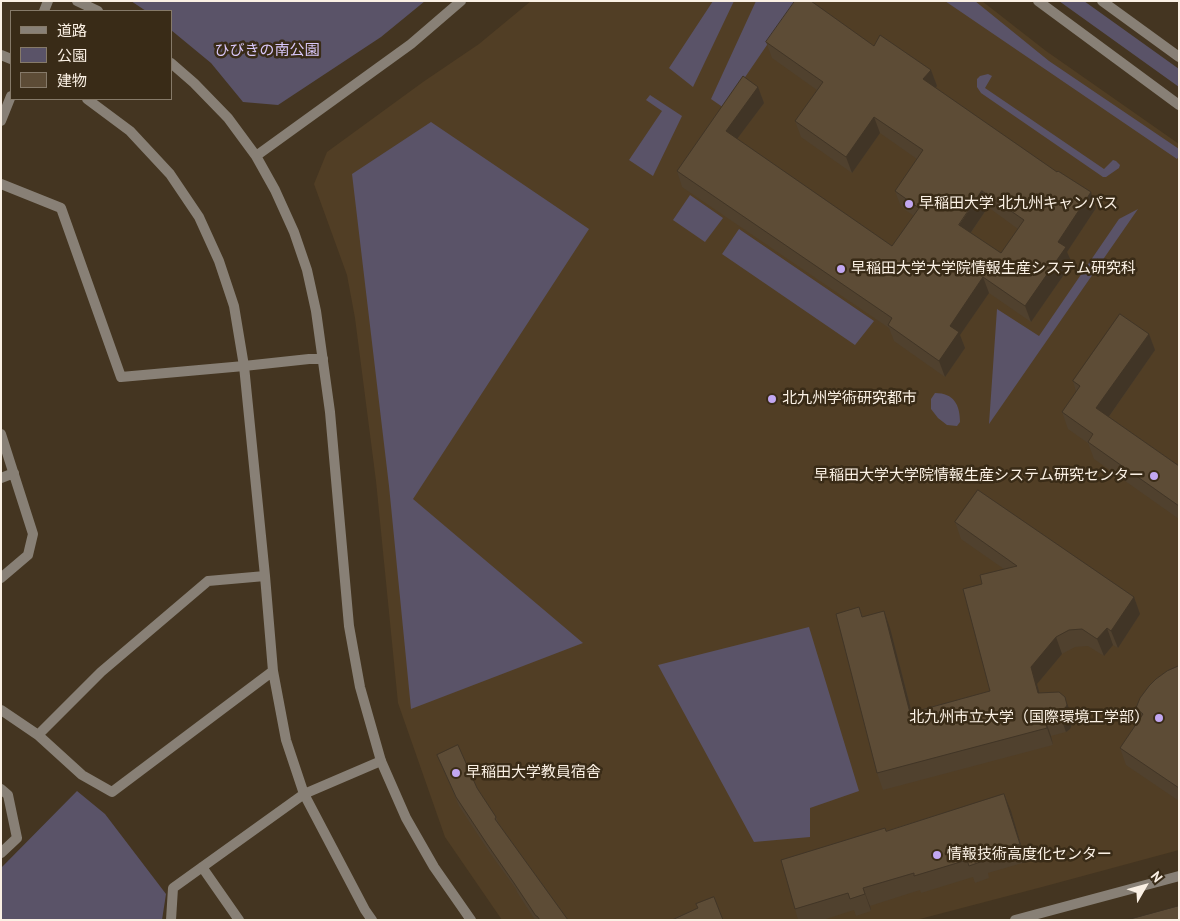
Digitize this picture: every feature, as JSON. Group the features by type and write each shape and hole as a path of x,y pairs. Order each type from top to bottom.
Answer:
{"street":[{"path":"77,1 96,10"},
{"path":"256,156 412,44 461,1"},
{"path":"1038,1 1179,104"},
{"path":"1102,1 1179,57"},
{"path":"172,64 194,83 228,118 256,156 275,190 294,232 307,270 316,311 323,359 330,412 349,626 360,687 381,760 406,818 434,867 471,920"},
{"path":"1,121 10,98"},
{"path":"88,100 130,131 170,174 198,217 220,261 234,306 244,366 273,671 286,740 304,794 372,920"},
{"path":"1,184 61,208 121,377 309,358 323,359"},
{"path":"1,434 33,534 28,555 1,578"},
{"path":"1,478 14,473"},
{"path":"38,735 102,672 208,581 265,576"},
{"path":"1,710 38,735 82,775 112,792 273,671"},
{"path":"171,920 173,888 304,794 381,760"},
{"path":"1,789 8,795 17,838 1,853"},
{"path":"202,867 239,920"},
{"path":"1015,920 1179,876"}],"shaded area":[{"name":"北九州学術研究都市","path":"531,1 982,1 1046,51 1179,144 1179,850 916,920 502,920 445,837 398,703 376,481 355,318 347,275 314,184 327,152 479,44"}],"green space":[{"name":"ひびきの南公園","path":"131,1 425,1 381,37 278,105 243,102 211,63 172,31 172,10 144,10"},
{"path":"713,1 734,1 693,87 669,68"},
{"path":"756,1 797,1 724,108 711,99"},
{"path":"945,1 975,1 1049,61 1179,149 1177,159"},
{"path":"1059,1 1084,1 1179,69 1179,87"},
{"path":"988,74 992,76 985,88 1104,169 1113,160 1120,165 1119,168 1103,177 981,93 977,87 977,79"},
{"path":"650,95 682,116 653,176 629,160 662,111 646,100"},
{"path":"431,122 589,229 413,499 583,643 411,709 389,486 352,174"},
{"path":"690,195 723,218 705,242 673,220"},
{"path":"1138,209 989,424 997,309 1039,336 1119,219"},
{"path":"739,229 874,321 855,345 722,254"},
{"path":"935,393 947,395 955,401 960,416 960,422 957,426 947,425 931,409 931,399"},
{"path":"809,627 859,791 810,808 810,837 754,842 658,665"},
{"path":"77,791 105,814 166,894 162,920 1,920 1,868"}],"building":[{"path":"795,1 811,1 874,46 880,35 931,70 923,79 1057,172 1091,192 1058,242 1066,247 1025,306 983,277 950,326 959,332 939,361 888,325 892,318 677,171 743,76 758,87 726,131 892,246 919,208 895,191 923,150 874,117 846,157 795,121 823,82 766,42","holes":["982,191 1024,220 1001,253 959,225"]},
{"path":"1120,314 1149,334 1096,408 1179,466 1179,506 1088,442 1093,434 1062,412 1080,386 1073,381"},
{"path":"978,490 1134,597 1111,631 1107,628 1097,639 1082,629 1069,630 1056,637 1031,667 1038,693 1059,692 1065,697 1067,705 1063,712 1060,715 1045,719 1047,728 877,773 836,614 859,607 862,617 884,611 910,713 990,691 963,589 982,584 980,575 1017,566 955,522"},
{"path":"1179,666 1179,788 1120,748 1143,714 1136,708 1140,698 1156,679 1167,671"},
{"path":"458,745 477,788 496,817 495,819 568,920 540,920 536,916 456,797 437,755"},
{"path":"1004,794 1020,844 982,856 983,861 969,866 967,860 914,876 914,873 863,888 865,894 850,899 848,893 795,909 781,860 885,828 886,831"},
{"path":"714,897 723,920 672,920 698,908 696,904"},
{"path":"1179,906 1179,920 1127,920"}],"place":[{"name":"早稲田大学 北九州キャンパス","path":"909,204"},
{"name":"早稲田大学大学院情報生産システム研究科","path":"841,269"},
{"name":"北九州学術研究都市","path":"772,399"},
{"name":"早稲田大学大学院情報生産システム研究センター","path":"1154,476"},
{"name":"北九州市立大学（国際環境工学部）","path":"1159,718"},
{"name":"早稲田大学教員宿舎","path":"456,773"},
{"name":"情報技術高度化センター","path":"937,855"}]}
